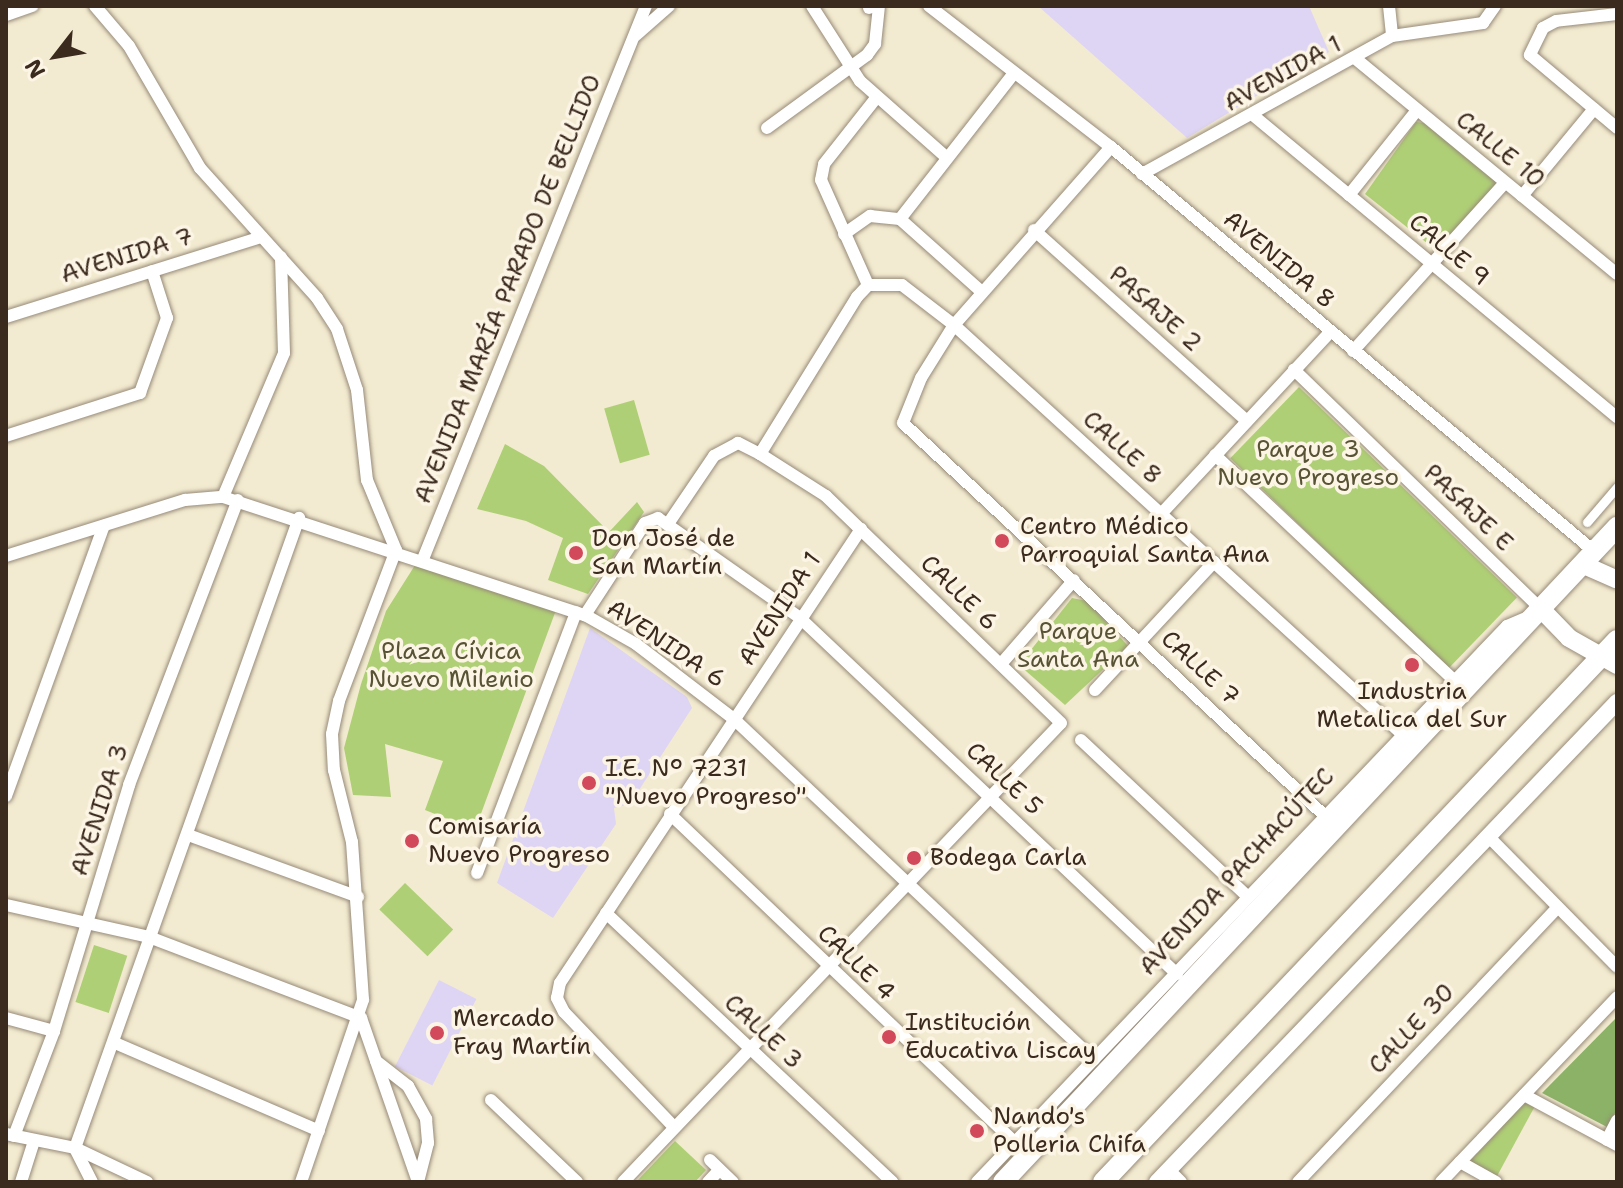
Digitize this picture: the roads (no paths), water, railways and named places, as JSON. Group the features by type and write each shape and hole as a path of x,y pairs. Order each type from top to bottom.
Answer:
{"main road":[{"name":"AVENIDA PACHACÚTEC","path":"1003,1182 1543,611 1617,527"},
{"path":"1590,559 1617,580"},
{"path":"1543,611 1569,638 1610,661"},
{"path":"1103,1182 1610,661 1617,640"}],"street":[{"path":"6,15 32,6"},
{"path":"95,6 129,46 200,168 317,298 341,339 357,390 367,480 396,550 339,701 332,734 358,897 364,980 361,1018 301,1182"},
{"name":"AVENIDA MARÍA PARADO DE BELLIDO","path":"423,559 646,6"},
{"name":"AVENIDA MARÍA PARADO DE BELLIDO","path":"633,37 669,6"},
{"path":"812,6 851,69 877,97 947,158"},
{"path":"1389,6 1392,36"},
{"path":"767,128 851,69 875,44 872,7"},
{"name":"AVENIDA 8","path":"929,7 1111,147 1353,351 1590,559"},
{"name":"AVENIDA 1","path":"1142,174 1254,116 1392,36 1483,23 1494,10"},
{"path":"1617,14 1556,21 1543,28 1530,55 1617,128"},
{"name":"CALLE 10","path":"1356,59 1617,274"},
{"path":"900,219 1014,73"},
{"path":"477,873 580,613 645,523 658,518 668,524 714,456 738,443 760,454 868,285 821,180 824,164 877,97"},
{"path":"1522,196 1594,109"},
{"path":"1349,195 1417,110"},
{"name":"CALLE 9","path":"1254,116 1617,417"},
{"path":"954,325 1034,230 1111,147"},
{"path":"1353,351 1505,183"},
{"path":"844,234 870,216 900,219 982,292"},
{"name":"PASAJE 2","path":"1034,230 1247,421"},
{"name":"AVENIDA 7","path":"6,317 262,237"},
{"path":"223,497 284,353 281,257"},
{"path":"6,436 140,393 167,318 152,271"},
{"name":"CALLE 8","path":"868,285 902,285 954,325 1402,734"},
{"name":"CALLE 7","path":"954,325 921,378 903,423 1325,816"},
{"path":"1161,514 1330,332"},
{"name":"PASAJE E","path":"1294,370 1543,611"},
{"name":"CALLE 6","path":"760,454 826,496 1061,723 992,797"},
{"path":"1215,455 1454,680"},
{"path":"1587,522 1617,487"},
{"name":"AVENIDA 6","path":"6,556 185,500 223,497 299,518 580,613 636,644 735,720 1094,1059"},
{"name":"AVENIDA 3","path":"10,1135 54,1031 129,785 238,500"},
{"path":"92,1182 75,1148 115,1043 149,937 299,518"},
{"name":"CALLE 5","path":"668,524 799,617 1177,974"},
{"path":"6,796 104,526"},
{"name":"AVENIDA 1","path":"674,1127 564,1012 557,998 560,983 735,720 799,617 861,529"},
{"path":"1095,690 1214,562"},
{"path":"1001,664 1074,580"},
{"name":"AVENIDA PACHACÚTEC","path":"977,1182 1507,626 1543,611"},
{"path":"1181,1182 1163,1176 1613,708"},
{"path":"1081,740 1248,897"},
{"path":"623,1182 992,797"},
{"name":"CALLE 4","path":"670,814 1014,1142"},
{"path":"188,835 358,897"},
{"path":"1489,837 1617,967"},
{"path":"6,905 87,926 149,937 361,1018 418,1182"},
{"name":"CALLE 30","path":"1298,1182 1558,907"},
{"name":"CALLE 3","path":"606,913 892,1182"},
{"path":"1441,1182 1617,997"},
{"path":"6,1018 54,1031"},
{"path":"115,1043 319,1131"},
{"path":"376,1061 408,1086 426,1119 428,1143 418,1182"},
{"path":"1524,1095 1612,1143 1617,1120"},
{"path":"491,1100 577,1182"},
{"path":"10,1135 75,1148 147,1182"},
{"path":"21,1182 34,1141"},
{"path":"1460,1162 1496,1182"},
{"path":"708,1182 714,1165 733,1182"}],"place":[{"name":"Centro Médico Parroquial Santa Ana","path":"1002,541"},
{"name":"Don José de San Martín","path":"576,553"},
{"name":"Industria Metalica del Sur","path":"1412,665"},
{"name":"I.E. N° 7231 \"Nuevo Progreso\"","path":"589,783"},
{"name":"Comisaría Nuevo Progreso","path":"412,841"},
{"name":"Bodega Carla","path":"914,858"},
{"name":"Mercado Fray Martín","path":"437,1033"},
{"name":"Institución Educativa Liscay","path":"889,1037"},
{"name":"Nando's Polleria Chifa","path":"977,1131"}],"park label":[{"name":"Parque 3 Nuevo Progreso","path":"1308,464"},
{"name":"Parque Santa Ana","path":"1078,646"},
{"name":"Plaza Cívica Nuevo Milenio","path":"451,666"}]}
